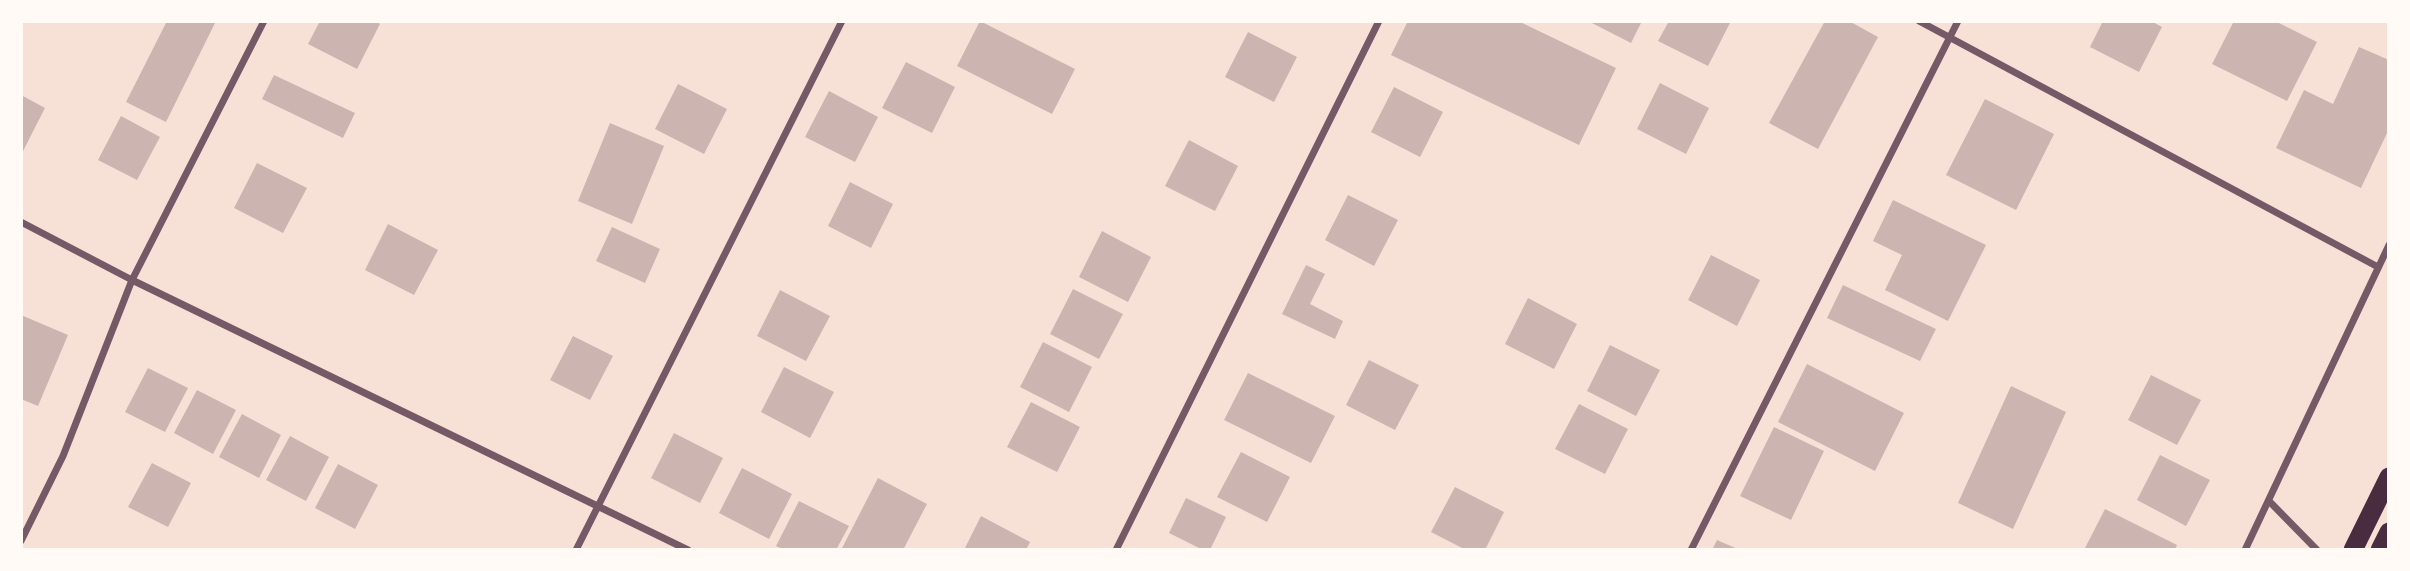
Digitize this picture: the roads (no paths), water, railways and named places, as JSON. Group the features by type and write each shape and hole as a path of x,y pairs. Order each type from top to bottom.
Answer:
{"highway":[{"path":"2354,550 2389,477"},
{"path":"2380,550 2389,532"}],"street":[{"path":"21,541 63,456 132,279 264,21"},
{"path":"576,550 842,21"},
{"path":"1116,550 1380,21"},
{"path":"1919,21 2378,267"},
{"path":"1691,550 1958,21"},
{"path":"21,222 132,279 688,550"},
{"path":"2245,550 2389,245"},
{"path":"2269,501 2317,550"}]}
